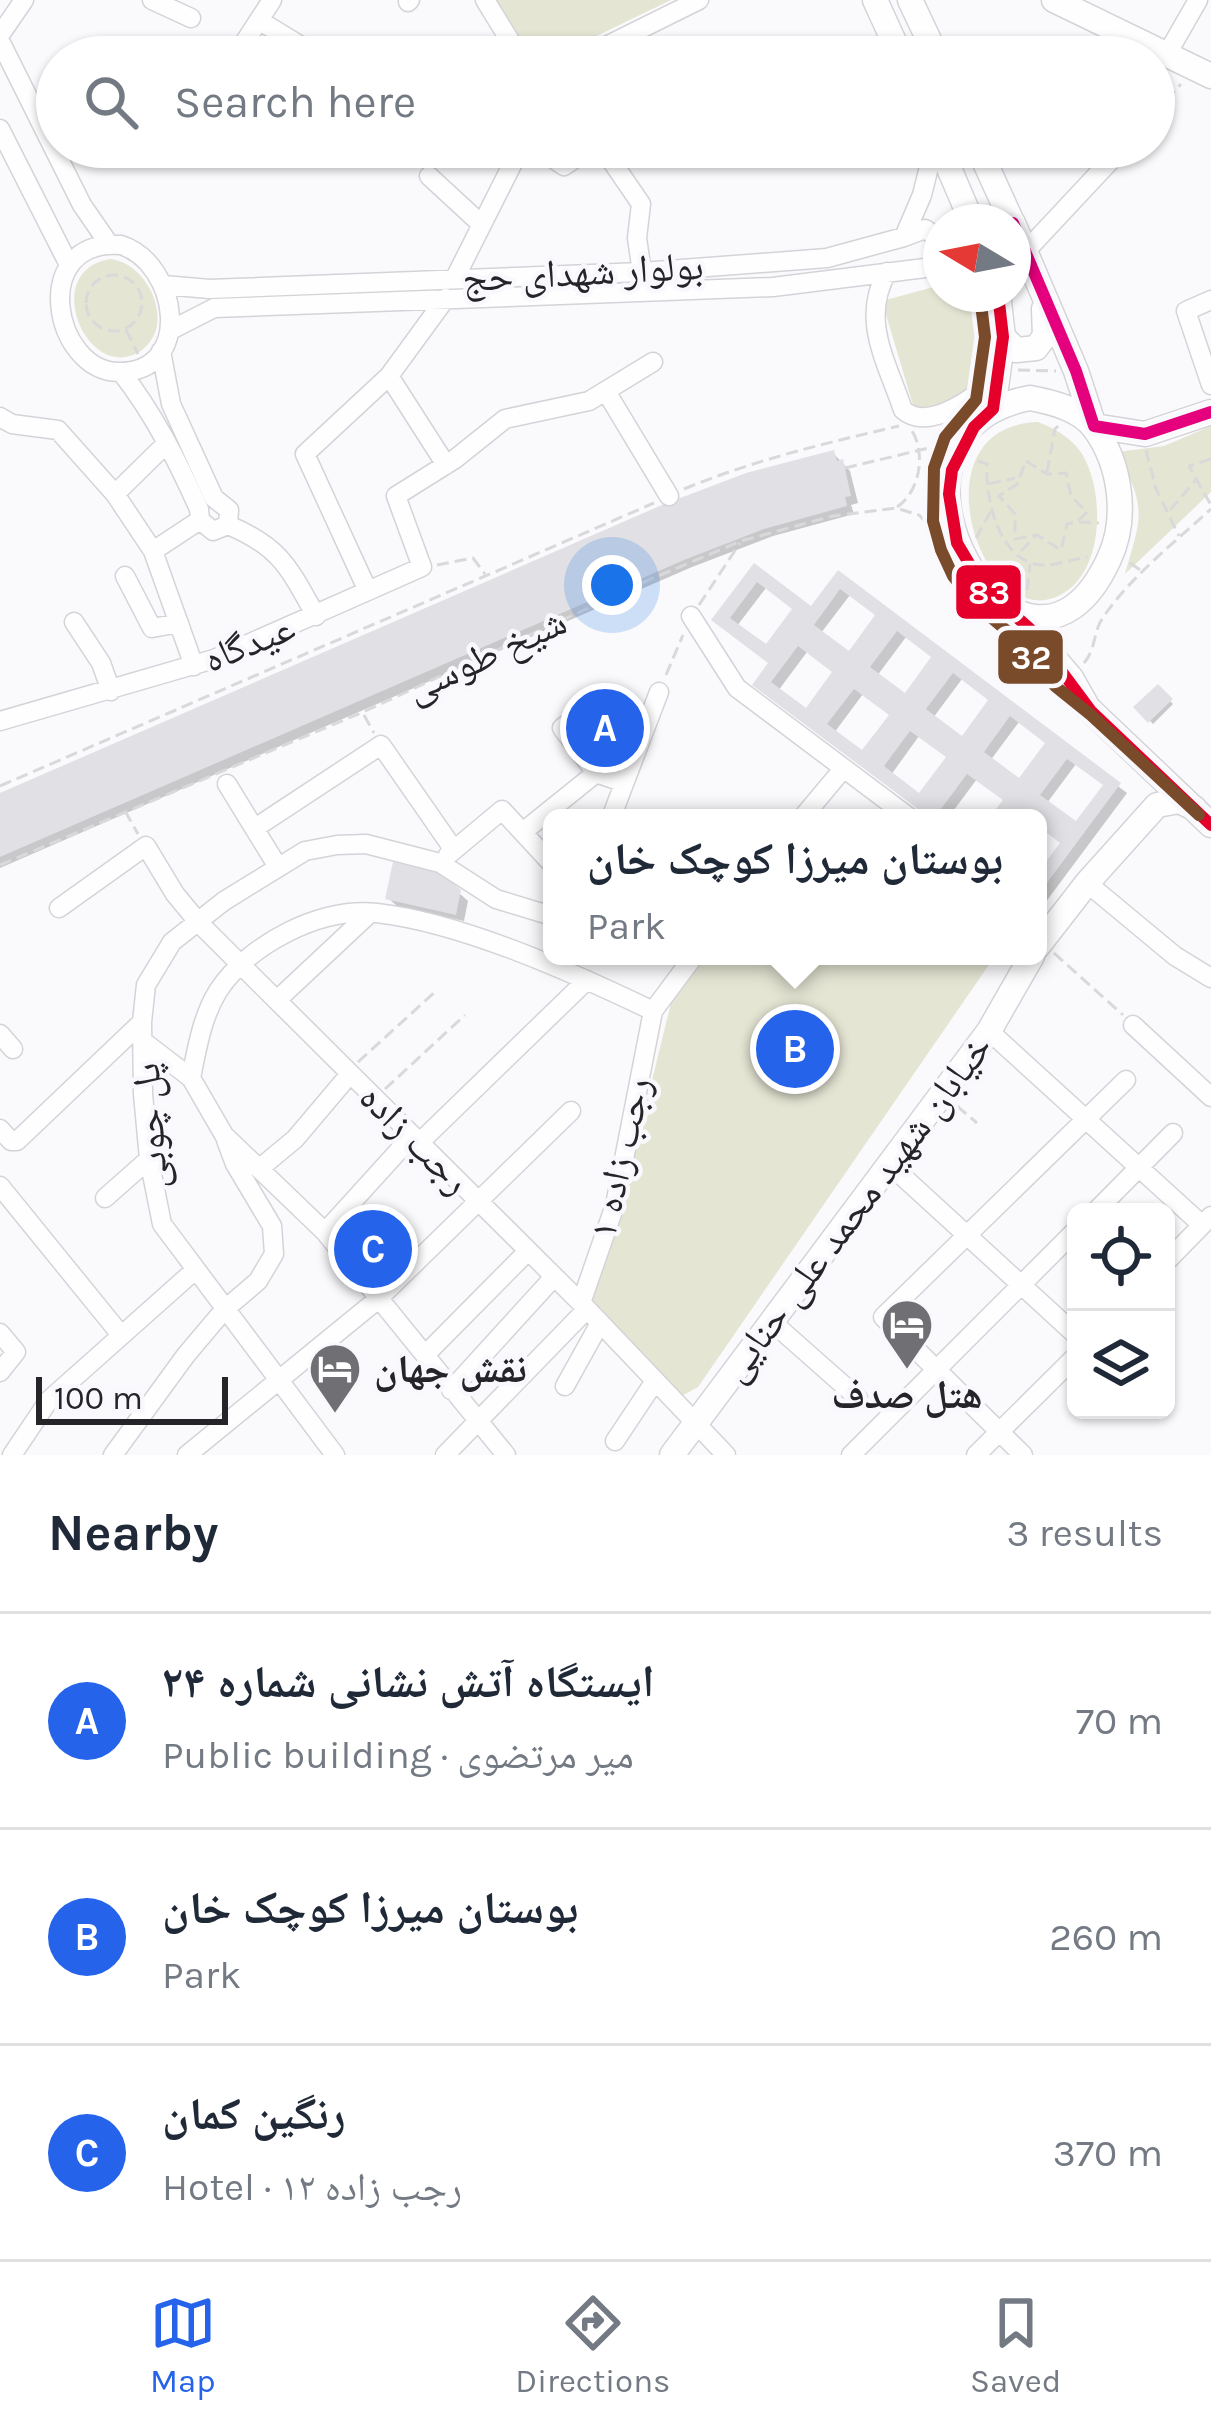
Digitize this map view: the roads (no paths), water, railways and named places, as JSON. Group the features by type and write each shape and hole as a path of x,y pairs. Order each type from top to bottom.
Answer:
{"main road":[{"path":"875,0 891,36"},
{"path":"910,0 927,36"},
{"path":"1054,0 1129,36"},
{"path":"1175,58 1203,72"},
{"path":"947,168 964,204"},
{"path":"988,168 1004,204"},
{"path":"1018,616 1046,616 1076,604 1099,581 1120,527 1117,482 1084,419 1076,371 1031,266"},
{"path":"1003,337 1024,352 1041,343 1046,328 1041,290"},
{"path":"993,409 1003,337 1000,312"},
{"path":"1205,812 1099,697 1071,678 1018,616 983,587 967,563 946,488 975,422 993,409 1030,398 1052,401 1084,419 1145,434 1211,412"},
{"name":"خیابان شهید محمد علی حنایی","path":"1047,929 1157,805 1179,801 1205,812"},
{"name":"خیابان شهید محمد علی حنایی","path":"672,1455 988,1031 1025,965"}],"street":[{"path":"24,0 0,38 36,111"},
{"path":"152,0 190,18"},
{"path":"250,36 272,0"},
{"path":"485,0 507,36"},
{"path":"626,36 699,0"},
{"path":"1175,40 1198,0"},
{"path":"260,22 284,36"},
{"path":"0,129 69,265"},
{"path":"64,168 82,205 110,244"},
{"path":"455,278 510,168"},
{"path":"616,168 641,204 637,238 642,272"},
{"path":"904,237 930,168"},
{"path":"1031,246 1104,168"},
{"path":"429,176 481,224"},
{"name":"بولوار شهدای حج","path":"163,285 210,289 642,272 827,258 923,230"},
{"path":"110,244 142,254 163,285 170,306 171,330 161,351 143,366 121,372 98,368 79,354 58,298 69,265 87,250 110,244"},
{"name":"بولوار شهدای حج","path":"171,330 214,308 773,287 923,265"},
{"path":"887,272 873,302 873,321 905,421 964,403 998,373"},
{"path":"367,589 305,454 389,376 446,298"},
{"path":"1211,299 1186,311 1211,386"},
{"path":"161,351 171,404 214,498 229,510 228,525"},
{"path":"389,376 446,465 505,418 590,401 653,362"},
{"path":"121,372 167,442 200,520 213,531 228,525 261,539 284,558 316,616"},
{"path":"607,393 669,496"},
{"path":"0,417 12,424 58,430 115,494 153,551 194,666"},
{"path":"115,494 167,442"},
{"name":"عیدگاه","path":"0,721 194,666 422,567 396,496 446,465"},
{"path":"153,551 200,520"},
{"path":"125,577 152,628 179,623"},
{"path":"691,616 737,688 898,809"},
{"path":"74,622 101,664 111,691"},
{"path":"614,809 658,692"},
{"path":"607,694 562,728 596,773 622,782"},
{"path":"255,828 381,745 447,856 496,899 543,913"},
{"path":"810,809 844,769"},
{"path":"551,809 596,773"},
{"path":"226,784 278,867"},
{"path":"447,856 499,810 543,853"},
{"path":"524,831 543,816"},
{"name":"پل چوبی","path":"224,1310 161,1224 149,1159 143,1032 146,986 159,959 172,942 224,901 305,851 366,844 447,856"},
{"name":"رجب زاده","path":"59,908 146,846 175,894 199,922 726,1455"},
{"path":"1087,883 1175,956 1211,978"},
{"path":"277,1000 370,913"},
{"path":"190,1078 202,1028 219,991 255,952 322,919 370,913 543,957"},
{"path":"568,965 587,980 653,1011 687,965"},
{"path":"325,1232 587,980"},
{"name":"رجب زاده ۱","path":"589,1312 653,1011"},
{"path":"1133,1024 1211,1096"},
{"path":"988,1031 1139,1168 1206,1220 1175,1253"},
{"path":"0,1129 17,1141 143,1032 190,1078 272,1226 274,1254 258,1281 224,1310 113,1455"},
{"path":"260,1168 295,1139 349,1073"},
{"path":"1023,1455 883,1317 1126,1080"},
{"path":"187,1455 376,1300 571,1111"},
{"path":"1103,1203 1173,1133"},
{"path":"224,1136 325,1232 506,1455"},
{"path":"105,1198 149,1159"},
{"path":"890,1164 1067,1327"},
{"path":"0,1186 121,1335"},
{"path":"851,1455 1067,1240"},
{"path":"425,1355 528,1251"},
{"path":"12,1455 49,1400 194,1271"},
{"path":"451,1390 554,1277"},
{"path":"224,1310 335,1455"},
{"path":"565,1386 589,1312"},
{"path":"445,1455 589,1312"},
{"path":"772,1322 857,1398"},
{"path":"0,1333 16,1352 0,1372"},
{"path":"976,1455 1067,1365"},
{"path":"616,1441 655,1381"}],"place":[{"name":"ایستگاه آتش نشانی شماره ۲۴","path":"605,728"},
{"name":"بوستان میرزا کوچک خان","path":"795,1049"},
{"name":"رنگین کمان","path":"373,1249"},
{"name":"هتل صدف","path":"907,1371"},
{"name":"نقش جهان","path":"335,1415"}]}
